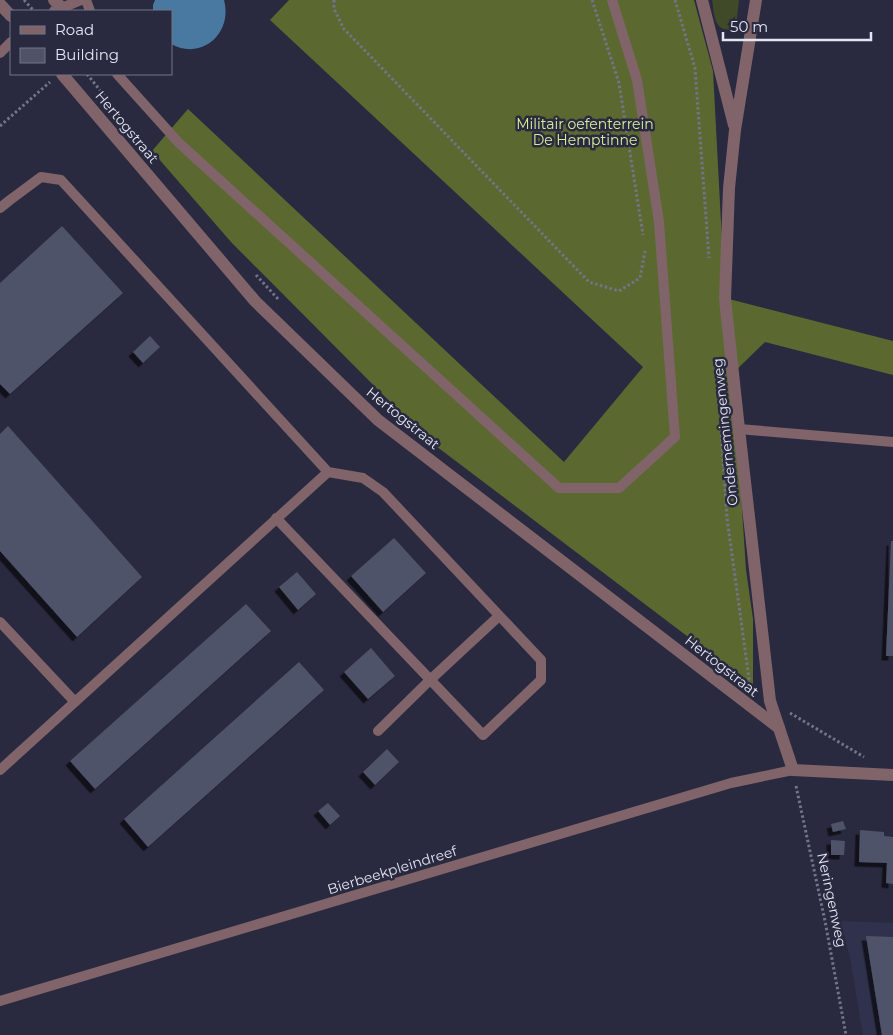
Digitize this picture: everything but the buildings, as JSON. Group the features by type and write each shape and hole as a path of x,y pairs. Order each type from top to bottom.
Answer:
{"street":[{"name":"Ondernemingenweg","path":"702,0 735,130"},
{"name":"Ondernemingenweg","path":"756,0 735,130 729,188 725,299 770,701 793,770"},
{"path":"0,4 10,15"},
{"name":"Hertogstraat","path":"57,77 255,300 378,420 778,728"},
{"path":"793,770 893,774"}],"lane":[{"path":"57,6 81,0"},
{"path":"118,75 179,143 559,488 619,488 675,436 659,222 637,80 612,0"},
{"path":"0,52 10,43"},
{"path":"0,208 41,177 61,180 328,472 363,478 383,492 541,660 541,680 483,735 276,518"},
{"path":"739,429 893,442"},
{"path":"0,770 328,472"},
{"path":"378,731 498,616"},
{"path":"0,622 74,702"},
{"name":"Bierbeekpleindreef","path":"0,1001 722,786 793,770"}],"path":[{"path":"24,0 33,10"},
{"path":"334,0 334,9 344,28 589,282 618,291 640,278 646,248"},
{"path":"592,0 618,83 644,239"},
{"path":"675,0 695,68"},
{"path":"88,75 110,103"},
{"path":"0,126 57,77"},
{"path":"252,270 284,305"},
{"path":"743,684 751,690"},
{"path":"770,701 868,760"},
{"name":"Neringenweg","path":"793,770 825,921 846,1035"}],"shaded area":[{"path":"155,0 224,0 226,12 224,23 212,41 194,49 183,48 172,44 172,10 153,10"},
{"path":"840,921 893,923 893,1035 863,1035 850,957"}],"green space":[{"name":"Militair oefenterrein De Hemptinne","path":"289,0 694,0 713,71 725,298 893,341 893,375 765,342 733,373 746,570 753,619 753,686 428,440 231,242 152,151 188,109 564,462 643,367 270,20"},
{"path":"712,0 739,0 736,27 726,29 720,27 716,21"}]}
